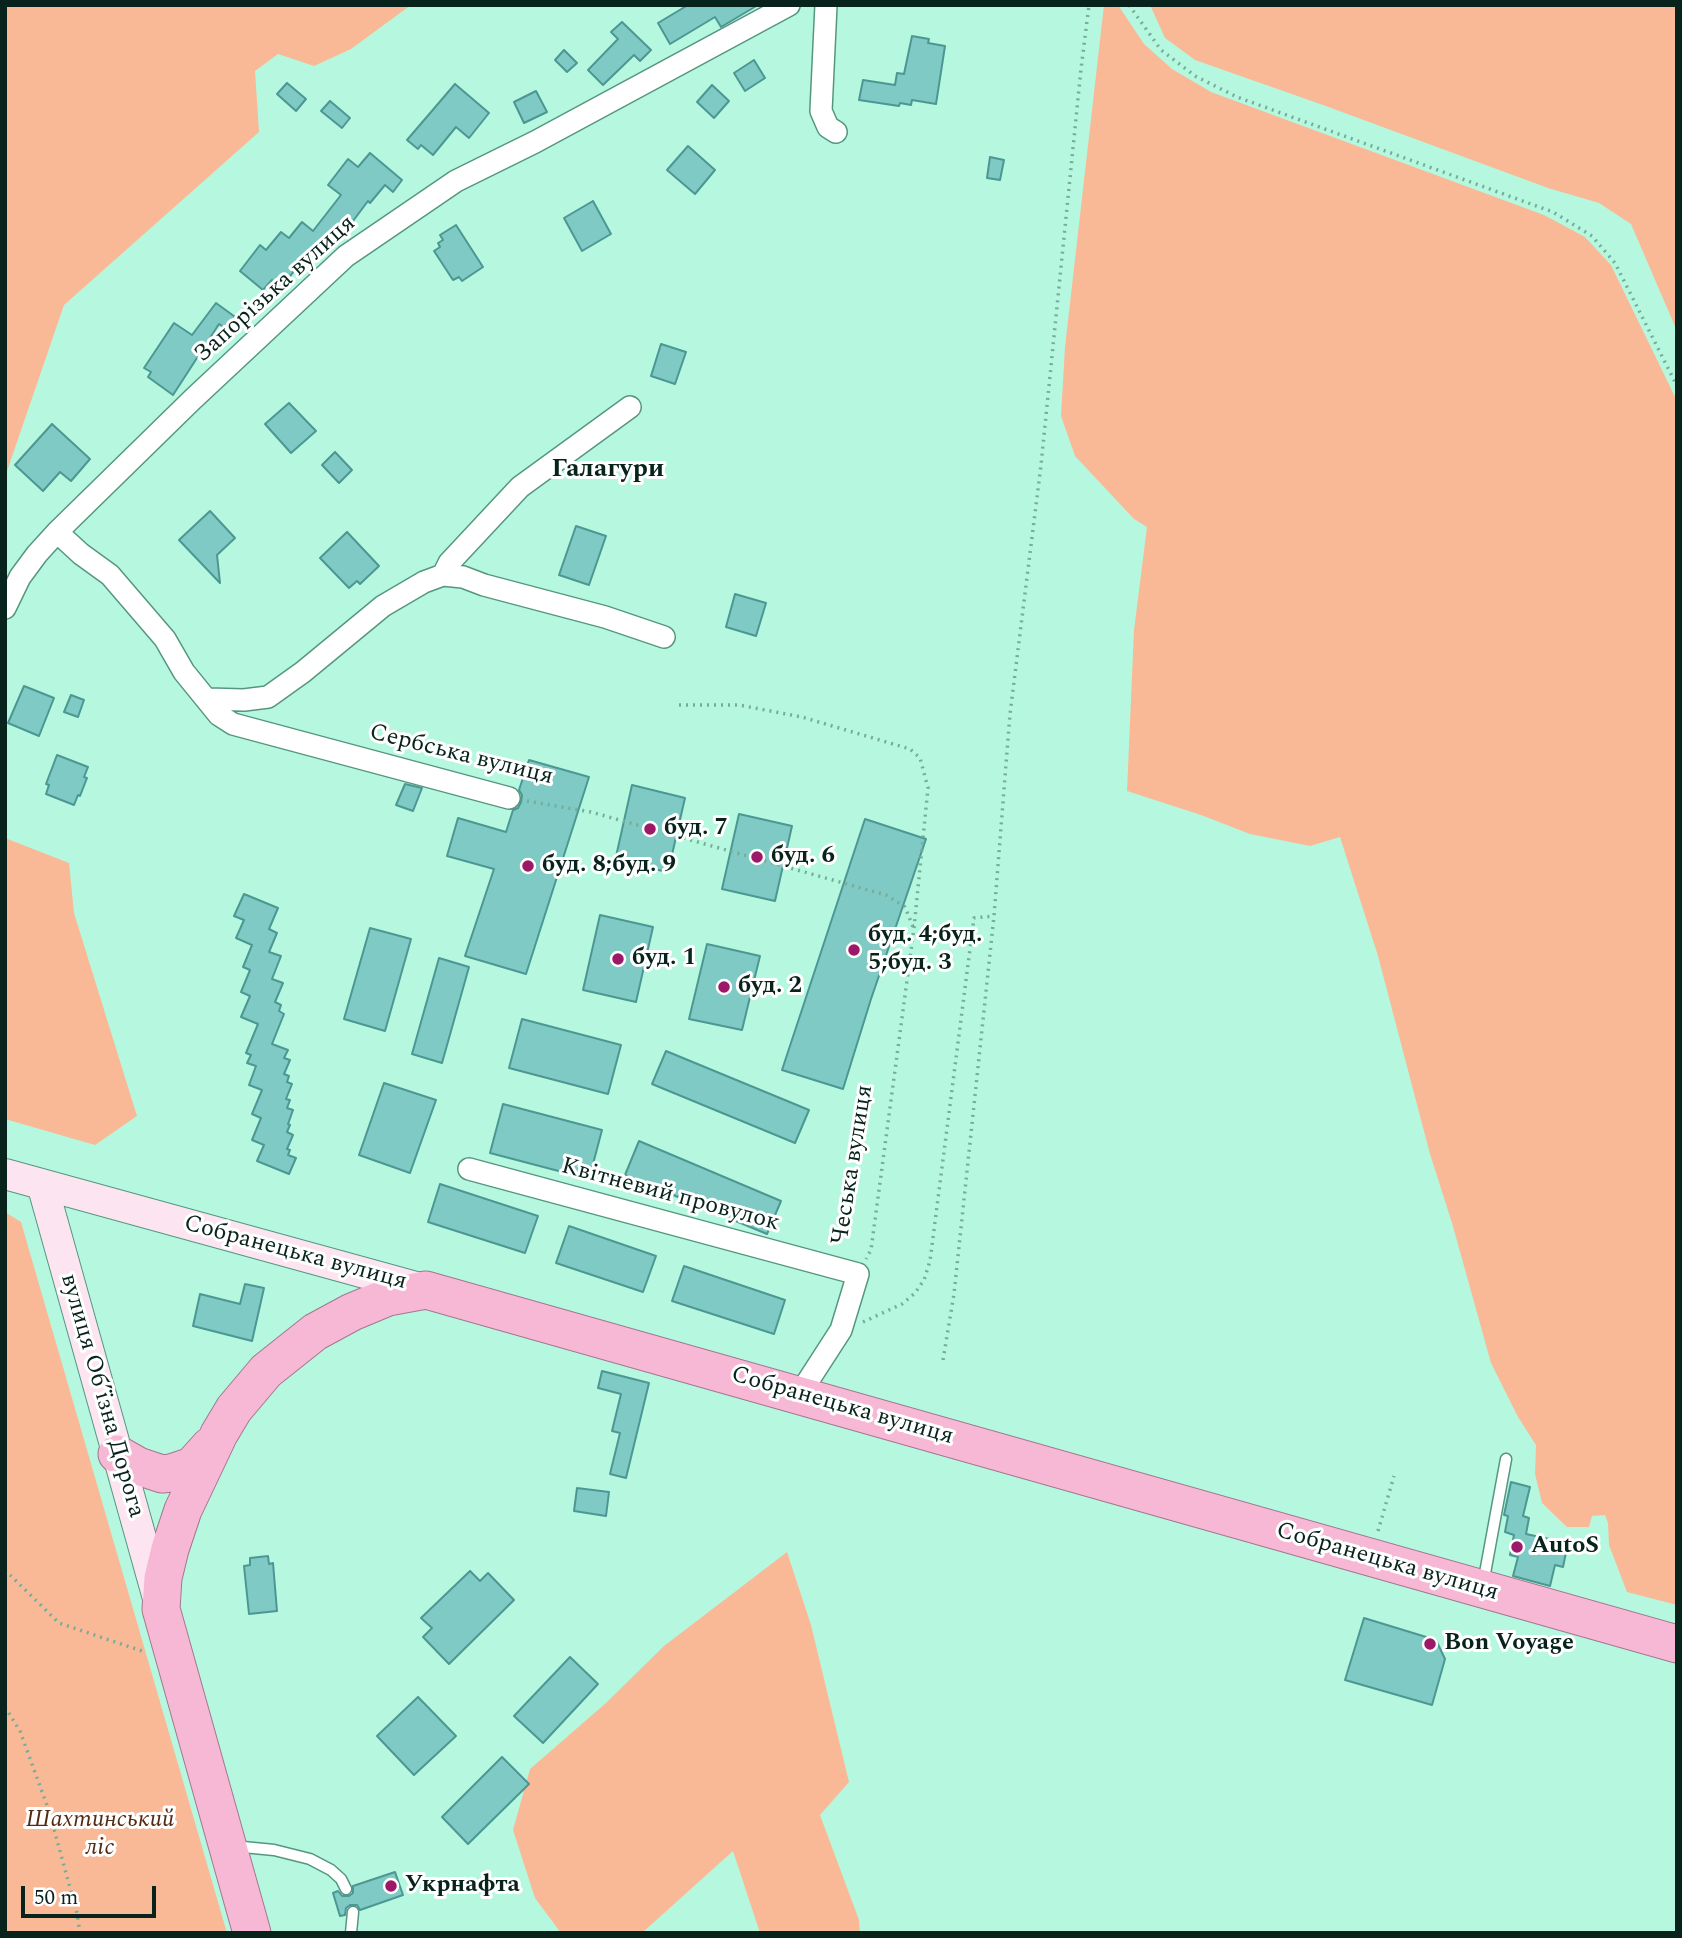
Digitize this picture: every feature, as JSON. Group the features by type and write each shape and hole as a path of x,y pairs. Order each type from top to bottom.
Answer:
{"highway":[{"name":"Собранецька вулиця","path":"426,1290 1677,1644"},
{"name":"вулиця Обʼїзна Дорога","path":"252,1933 161,1609 163,1578 170,1549 183,1510 219,1434 234,1409 266,1371 316,1332 352,1312 388,1297 426,1290"},
{"path":"117,1454 152,1472 171,1473 192,1466 219,1434"}],"main road":[{"name":"Собранецька вулиця","path":"5,1174 426,1290"},
{"name":"вулиця Обʼїзна Дорога","path":"42,1184 161,1609"}],"street":[{"name":"Запорізька вулиця","path":"5,608 20,577 57,532 346,256 456,181 535,142 789,5"},
{"path":"827,5 821,111 828,127 836,132"},
{"path":"443,575 449,563 520,487 630,407"},
{"name":"Сербська вулиця","path":"57,532 110,575 165,639 184,672 219,715 233,724 509,798"},
{"path":"207,699 244,700 268,697 303,672 383,606 424,582 443,575 463,577 605,617 664,638"},
{"name":"Квітневий провулок","path":"469,1169 858,1273"},
{"name":"Чеська вулиця","path":"799,1395 841,1330 858,1273"}],"lane":[{"path":"1481,1589 1506,1459"},
{"path":"227,1845 274,1850 310,1859 331,1870 341,1879 346,1889"},
{"path":"351,1933 352,1912"}],"path":[{"path":"943,1360 954,1294 994,916 1010,714 1042,451 1089,5"},
{"path":"1129,5 1161,50 1195,76 1237,97 1553,212 1592,236 1615,263 1677,386"},
{"name":"Чеська вулиця","path":"679,705 739,705 802,717 910,748 920,758 928,788 914,929 871,1250 858,1273"},
{"name":"Сербська вулиця","path":"509,798 591,812 886,895 905,907 914,929"},
{"path":"841,1330 902,1304 915,1293 924,1280 930,1261 974,918 994,916"},
{"path":"1370,1559 1394,1476"},
{"path":"5,1570 60,1623 176,1663"},
{"path":"5,1707 20,1731 49,1811 80,1933"}],"green space":[{"path":"5,5 411,5 351,49 314,66 278,54 255,71 259,132 64,305 5,477"},
{"path":"1104,5 1118,5 1144,44 1172,69 1211,92 1544,215 1585,237 1611,265 1677,401 1677,1605 1627,1592 1609,1545 1605,1515 1592,1516 1589,1527 1567,1527 1542,1503 1535,1474 1536,1445 1518,1417 1491,1363 1430,1154 1378,956 1340,837 1310,846 1250,834 1127,791 1134,630 1147,527 1134,519 1075,456 1061,416 1065,347"},
{"path":"1150,5 1677,5 1677,331 1631,224 1599,203 1548,188 1195,60 1165,38"},
{"path":"5,838 69,863 74,913 137,1116 95,1145 5,1119"},
{"name":"Шахтинський ліс","path":"5,1212 21,1222 227,1933 5,1933"},
{"path":"787,1552 811,1625 849,1782 820,1815 859,1920 860,1933 760,1933 733,1851 642,1933 561,1933 535,1898 513,1830 530,1769 606,1703 664,1646"}],"building":[{"path":"688,5 758,5 721,27 715,17 670,44 658,23"},
{"path":"622,22 651,50 640,61 634,55 603,85 588,70 618,39 611,32"},
{"path":"912,36 945,46 936,104 912,100 911,105 900,103 899,106 859,100 863,80 895,85 897,73 904,74"},
{"path":"564,50 577,63 567,72 555,60"},
{"path":"754,60 765,78 745,91 734,73"},
{"path":"287,83 306,99 296,111 277,94"},
{"path":"455,84 489,113 469,138 456,127 433,155 421,145 418,149 407,140"},
{"path":"712,85 729,101 714,118 697,102"},
{"path":"536,91 547,112 524,123 514,102"},
{"path":"330,101 350,118 342,128 321,111"},
{"path":"688,146 715,170 695,194 667,170"},
{"path":"370,153 402,180 393,192 385,185 370,203 368,201 347,229 340,224 318,252 313,248 281,287 272,280 263,290 240,271 260,245 266,250 281,232 289,238 302,222 313,231 341,195 328,185 348,159 358,167"},
{"path":"990,157 1004,160 1000,180 987,178"},
{"path":"593,201 611,234 582,251 564,218"},
{"path":"456,225 483,267 462,281 459,277 453,280 434,251 440,247 438,243 443,240 440,235"},
{"path":"216,303 238,319 229,331 219,324 173,395 148,377 151,372 144,368 174,323 192,335"},
{"path":"661,344 686,352 675,384 651,376"},
{"path":"289,403 316,431 291,453 265,424"},
{"path":"52,424 90,459 71,481 60,472 43,491 15,465"},
{"path":"335,452 352,470 339,483 322,465"},
{"path":"210,511 235,538 217,555 220,583 179,540"},
{"path":"576,526 606,536 589,585 559,575"},
{"path":"347,532 379,566 360,584 357,581 349,588 320,558"},
{"path":"735,594 766,603 756,636 726,627"},
{"path":"24,686 54,698 39,736 8,723"},
{"path":"71,695 84,700 78,717 64,712"},
{"path":"57,755 88,767 84,777 87,778 74,805 46,794 49,785 46,784"},
{"name":"буд. 8;буд. 9","path":"529,760 589,777 526,974 465,956 494,869 447,856 458,818 506,832 513,810 518,808 521,802 522,795 519,790"},
{"path":"405,784 422,788 413,811 396,805"},
{"name":"буд. 7","path":"632,785 685,798 668,872 615,861"},
{"name":"буд. 6","path":"739,814 792,826 775,901 722,889"},
{"name":"буд. 4;буд. 5;буд. 3","path":"865,819 926,839 843,1089 782,1070"},
{"path":"244,894 278,908 269,929 277,933 269,952 281,956 272,979 283,983 275,1002 281,1005 279,1011 284,1014 272,1044 288,1050 284,1058 290,1060 284,1074 289,1076 287,1082 292,1084 286,1099 290,1100 287,1108 293,1110 287,1132 293,1135 287,1149 290,1150 288,1155 296,1158 289,1174 257,1161 264,1145 252,1140 261,1118 252,1114 262,1090 249,1085 256,1066 247,1063 251,1055 246,1053 258,1024 241,1017 250,996 241,992 250,970 243,967 252,945 236,938 244,920 234,916"},
{"name":"буд. 1","path":"600,915 653,927 636,1002 583,990"},
{"path":"370,928 411,939 385,1031 344,1019"},
{"name":"буд. 2","path":"707,944 760,956 742,1030 689,1019"},
{"path":"439,958 469,967 442,1063 412,1054"},
{"path":"522,1019 621,1045 608,1094 509,1068"},
{"path":"666,1051 809,1110 795,1143 652,1084"},
{"path":"384,1083 436,1100 410,1173 359,1155"},
{"path":"503,1104 602,1130 589,1179 490,1153"},
{"path":"639,1141 781,1201 767,1234 625,1175"},
{"path":"440,1184 538,1216 525,1253 428,1222"},
{"path":"569,1226 656,1256 643,1292 556,1263"},
{"path":"684,1266 785,1300 774,1334 672,1301"},
{"path":"245,1284 264,1288 252,1341 193,1326 200,1294 240,1304"},
{"path":"602,1371 649,1383 626,1478 610,1474 620,1433 612,1431 621,1394 598,1388"},
{"path":"1511,1482 1530,1487 1523,1516 1529,1518 1526,1534 1568,1543 1563,1567 1555,1565 1550,1586 1513,1576 1518,1557 1510,1555 1514,1535 1505,1532 1508,1516 1504,1515"},
{"path":"577,1488 609,1492 606,1516 574,1511"},
{"path":"268,1556 269,1564 273,1563 277,1611 249,1614 244,1566 250,1565 250,1558"},
{"path":"470,1571 480,1581 488,1573 514,1600 449,1664 423,1637 432,1628 421,1618"},
{"path":"1364,1618 1436,1640 1445,1659 1432,1705 1345,1680"},
{"path":"570,1657 598,1684 543,1743 514,1716"},
{"path":"418,1697 456,1736 414,1775 377,1736"},
{"path":"502,1757 529,1784 468,1844 442,1817"},
{"path":"395,1872 403,1895 360,1910 357,1905 350,1905 346,1908 345,1915 340,1916 333,1893 338,1891 342,1896 349,1896 353,1893 353,1886"}],"place":[{"name":"буд. 7","path":"650,829"},
{"name":"буд. 6","path":"757,857"},
{"name":"буд. 8;буд. 9","path":"528,866"},
{"name":"буд. 4;буд. 5;буд. 3","path":"854,950"},
{"name":"буд. 1","path":"618,959"},
{"name":"буд. 2","path":"724,987"},
{"name":"AutoS","path":"1517,1547"},
{"name":"Bon Voyage","path":"1430,1644"},
{"name":"Укрнафта","path":"391,1886"}],"district":[{"name":"Галагури","path":"608,471"}]}
